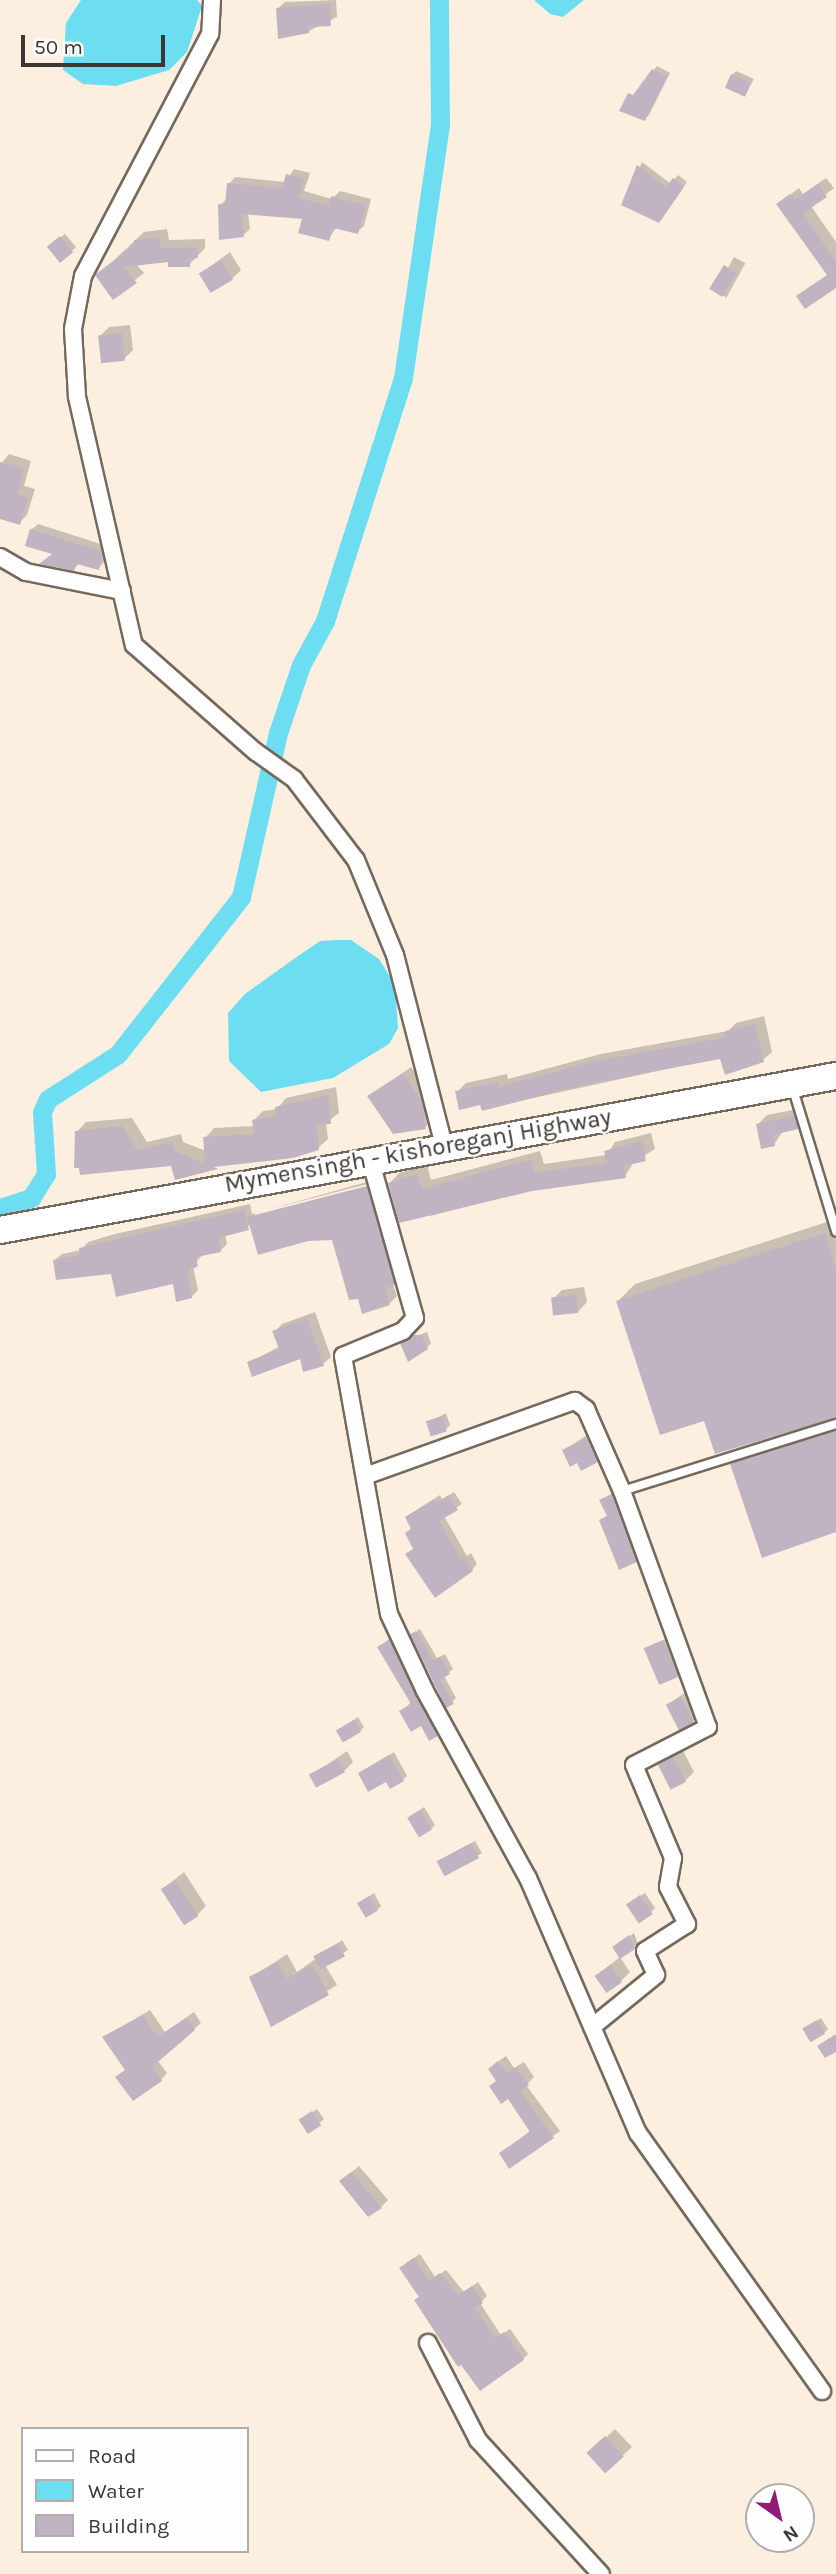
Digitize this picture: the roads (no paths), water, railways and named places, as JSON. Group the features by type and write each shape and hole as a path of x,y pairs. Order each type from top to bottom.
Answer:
{"main road":[{"name":"Mymensingh - kishoreganj Highway","path":"0,1230 444,1146 836,1076"}],"street":[{"path":"212,0 210,34 83,275 73,329 77,397 134,645 256,752 295,779 356,860 380,909 413,1016 444,1146"},
{"path":"0,557 26,572 122,591"},
{"path":"370,1160 415,1318 403,1331 343,1356 389,1614 425,1691 527,1878 638,2133 822,2391"},
{"path":"365,1476 575,1401 586,1409 622,1491 708,1727 634,1765 673,1858 668,1887 687,1924 645,1951 656,1975 592,2027"},
{"path":"428,2343 478,2440 601,2574"}],"lane":[{"path":"791,1084 836,1231"},
{"path":"622,1491 836,1424"}],"water":[{"path":"81,0 197,0 202,6 187,52 169,70 116,86 83,84 63,70 66,23"},
{"path":"534,0 584,0 563,17 550,14"},
{"path":"351,940 379,959 395,985 398,1028 389,1044 333,1078 261,1092 229,1061 228,1013 245,994 320,941"}],"waterway":[{"path":"0,1208 31,1198 46,1174 42,1112 48,1099 118,1054 241,897 278,733 301,665 325,621 403,378 440,125 439,0"}]}
